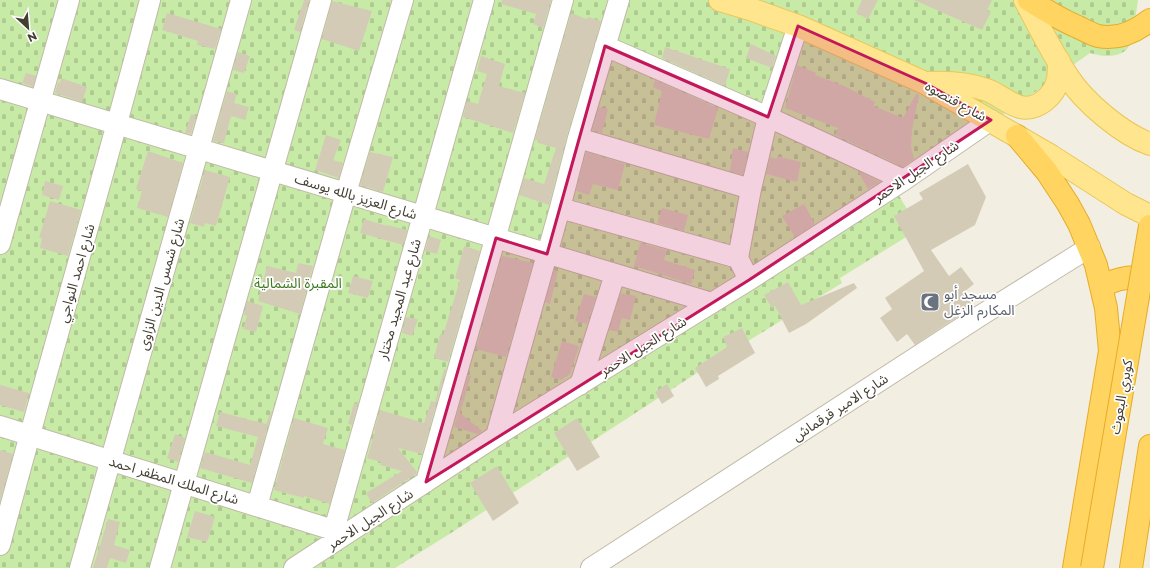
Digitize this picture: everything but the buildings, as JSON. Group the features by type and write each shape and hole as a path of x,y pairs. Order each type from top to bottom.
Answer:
{"highway":[{"path":"1028,0 1065,21 1097,36 1109,37 1131,33 1142,27 1150,20"},
{"path":"1017,136 1047,172 1079,224 1090,247 1102,286 1108,322 1110,351 1074,568"},
{"name":"كوبري البعوث","path":"1092,568 1150,226"},
{"path":"1102,286 1111,281 1130,277 1150,279"},
{"path":"1131,568 1150,446"}],"main road":[{"name":"شارع قنصوه","path":"720,0 747,4 925,83 1051,156 1126,204 1150,216"},
{"path":"1025,0 1069,78 1097,109 1131,135 1150,144"},
{"path":"925,83 952,83 976,87 988,90 1020,107 1029,107 1038,105 1052,94 1058,79 1059,61"}],"street":[{"path":"0,244 68,0"},
{"name":"شارع احمد النواجي","path":"0,545 29,436 118,124 150,0"},
{"name":"شارع شمس الدين الزاوى","path":"80,568 241,0"},
{"path":"160,568 321,0"},
{"path":"257,506 402,0"},
{"name":"شارع عبد المجيد مختار","path":"340,532 422,216 484,0"},
{"path":"426,482 563,0"},
{"path":"496,436 548,254 578,138 619,0"},
{"path":"749,280 738,258 751,189 768,117 798,26"},
{"path":"605,46 768,117 904,180"},
{"name":"شارع العزيز بالله يوسف","path":"0,89 712,304"},
{"name":"شارع الجبل الاحمر","path":"294,568 340,532 426,482 496,436 712,304 904,180 991,120"},
{"path":"578,138 751,189"},
{"path":"560,208 738,258"},
{"name":"شارع الامير قرقماش","path":"591,568 977,318 1090,247"},
{"path":"580,385 615,274"},
{"name":"شارع الملك المظفر احمد","path":"0,426 340,532"}],"highlighted area":[{"path":"798,26 925,83 991,120 749,280 426,482 496,238 547,254 605,46 768,117"}],"green space":[{"name":"المقبرة الشمالية","path":"0,0 1138,0 1134,28 1130,44 1127,49 1112,56 1090,53 959,146 895,189 919,229 840,278 842,283 706,367 395,568 0,568"}],"place":[{"name":"مسجد أبو المكارم الزغل","path":"930,302"}]}
